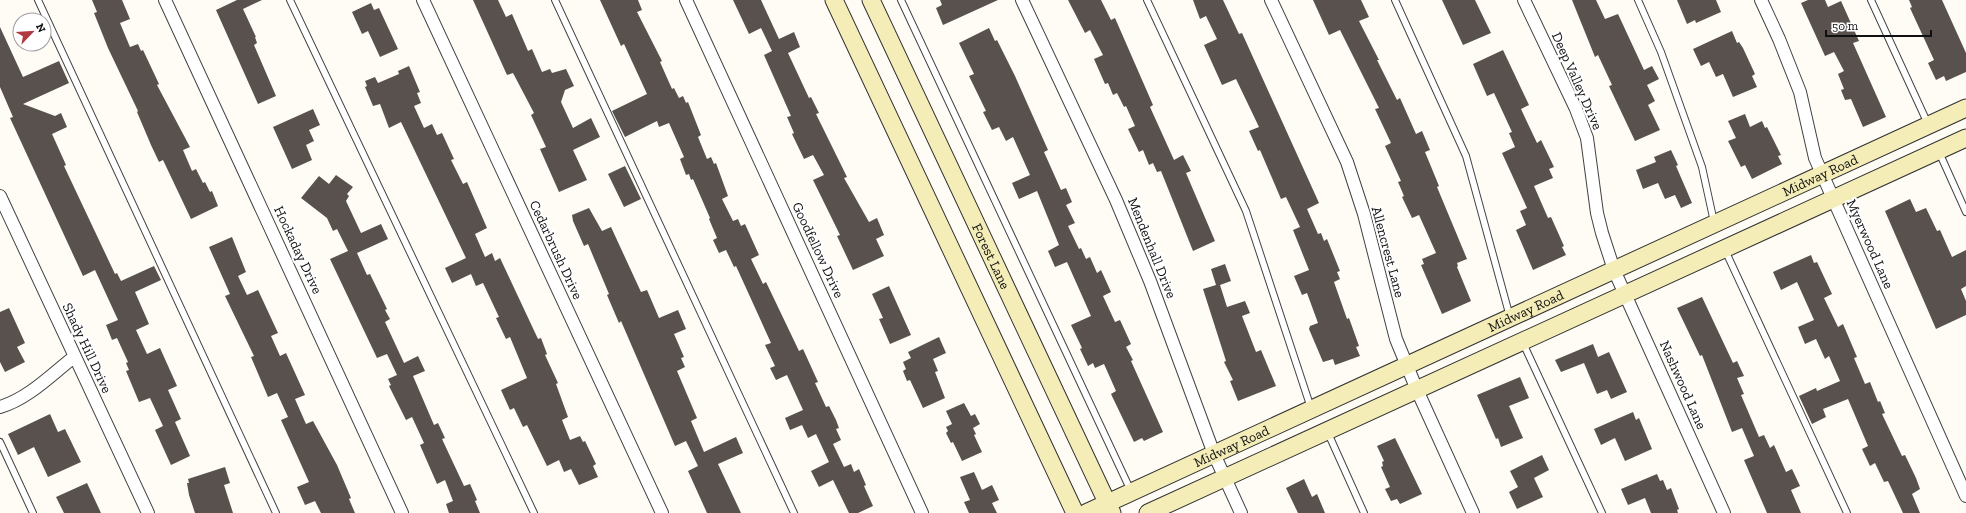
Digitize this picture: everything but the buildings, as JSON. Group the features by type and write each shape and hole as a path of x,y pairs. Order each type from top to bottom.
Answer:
{"main road":[{"path":"834,0 1075,513"},
{"name":"Forest Lane","path":"870,0 1109,508"},
{"name":"Midway Road","path":"1086,513 1109,508 1131,492 1966,108"},
{"name":"Midway Road","path":"1148,513 1966,138"}],"street":[{"name":"Hockaday Drive","path":"165,0 402,513"},
{"name":"Cedarbrush Drive","path":"423,0 662,513"},
{"name":"Goodfellow Drive","path":"686,0 922,513"},
{"name":"Mendenhall Drive","path":"1022,0 1135,243 1214,454 1241,513"},
{"name":"Allencrest Lane","path":"1271,0 1347,162 1364,214 1396,339 1417,390 1473,513"},
{"name":"Deep Valley Drive","path":"1524,0 1576,109 1587,138 1597,213 1614,270"},
{"name":"Myerwood Lane","path":"1761,0 1779,39 1800,92 1812,148 1822,174 1966,496"},
{"name":"Shady Hill Drive","path":"0,196 148,513"},
{"name":"Nashwood Lane","path":"1614,270 1724,513"},
{"path":"0,407 10,404 36,387 74,357"}],"lane":[{"path":"38,0 276,513"},
{"path":"290,0 534,513"},
{"path":"555,0 794,513"},
{"path":"901,0 1131,492"},
{"path":"1147,0 1246,211 1312,409"},
{"path":"1395,0 1466,156 1510,318"},
{"path":"1638,0 1661,52 1702,167 1714,224"},
{"path":"1871,0 1928,125"},
{"path":"1938,151 1966,212"},
{"path":"1724,249 1847,513"},
{"path":"1523,342 1602,513"},
{"path":"1327,431 1364,513"},
{"path":"0,442 33,513"}]}
